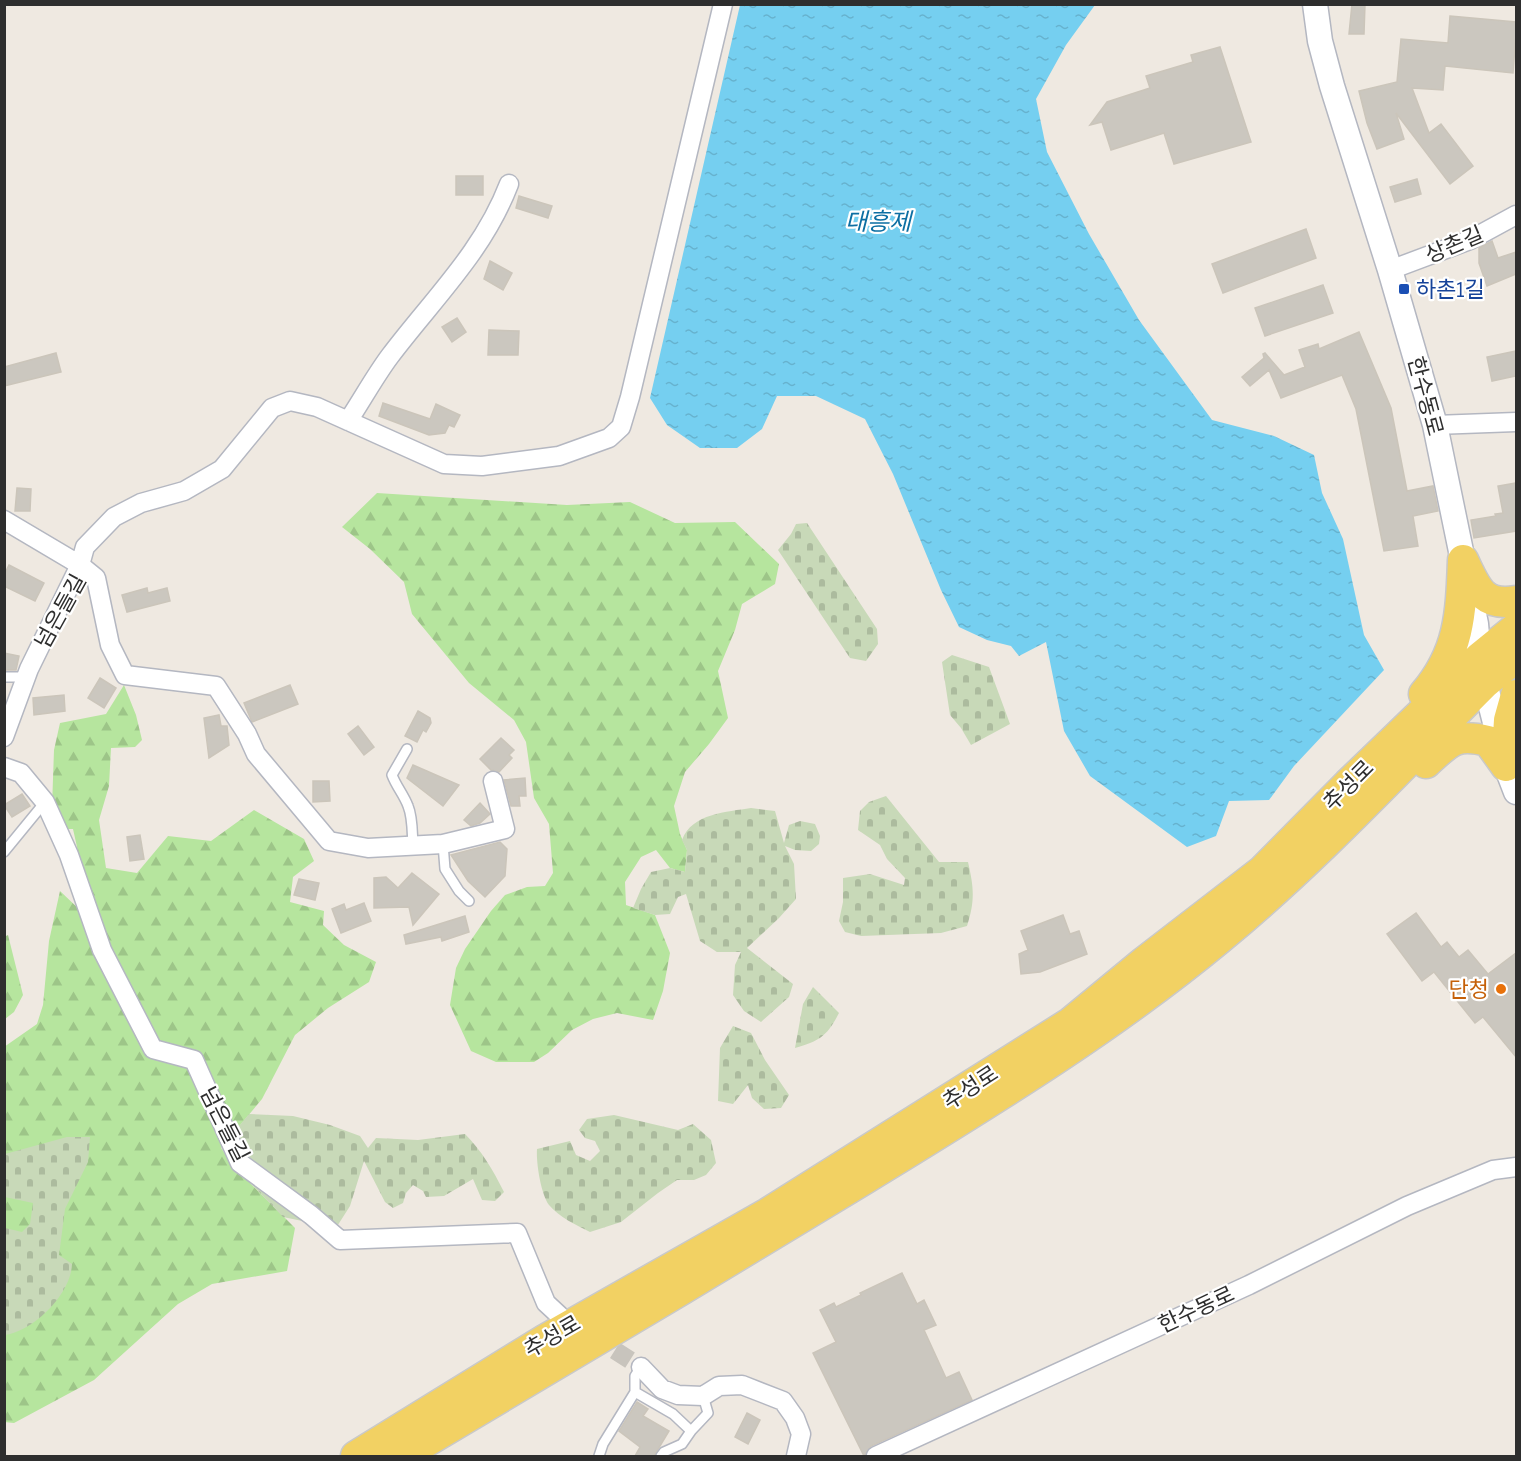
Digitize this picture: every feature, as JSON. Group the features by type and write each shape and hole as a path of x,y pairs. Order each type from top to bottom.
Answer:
{"main road":[{"path":"1462,560 1481,592 1490,600 1506,603 1516,601"},
{"path":"1247,882 1292,830 1409,711 1436,680 1454,645 1461,606 1462,560"},
{"name":"추성로","path":"402,1456 745,1252 1019,1084 1132,1004 1218,940 1285,881 1482,670 1516,628"},
{"name":"추성로","path":"356,1456 546,1340 768,1213 1070,1023 1144,962 1262,871 1348,784 1482,670 1516,657"},
{"path":"1511,779 1509,720 1516,695"},
{"path":"1218,940 1353,834 1450,740 1471,737 1488,741 1511,779"}],"street":[{"path":"4,520 80,565 85,547 114,517 141,503 184,491 222,469 272,408 290,402 317,407 444,464 482,466 559,456 609,438 621,427 633,386 723,4"},
{"name":"한수동로","path":"1315,4 1320,41 1332,86 1390,270 1435,424 1476,624 1482,670 1511,779"},
{"path":"348,421 390,357 457,276 499,209 509,184"},
{"name":"상촌길","path":"1390,270 1470,240 1516,215"},
{"path":"1435,424 1516,422"},
{"name":"넘은들길","path":"4,738 25,677 80,565 96,578 110,645 125,675 216,686 247,734 256,754 329,841 368,848 443,844 505,829 494,781"},
{"name":"넘은들길","path":"4,767 21,772 45,802 69,855 102,950 153,1049 194,1060 240,1163 311,1215 340,1240 517,1233 546,1303 560,1316"},
{"name":"한수동로","path":"876,1456 1249,1285 1407,1206 1493,1170 1516,1167"},
{"path":"641,1367 662,1389 678,1395 703,1396 719,1386 742,1385 783,1401 795,1418 801,1434 796,1456"}],"lane":[{"path":"4,677 25,677"},
{"path":"407,749 392,775 411,813 413,846"},
{"path":"4,852 45,802"},
{"path":"443,844 445,869 459,891 469,901"},
{"path":"599,1456 603,1444 635,1392 635,1376 641,1367"},
{"path":"635,1392 673,1414 691,1431"},
{"path":"661,1456 664,1452 682,1444 708,1413 703,1396"}],"green space":[{"path":"377,493 567,505 630,502 675,523 735,522 779,564 775,584 742,604 735,630 718,671 728,718 685,772 674,806 680,834 687,850 685,872 670,868 656,850 641,857 625,882 626,905 655,915 670,953 663,991 653,1020 617,1013 593,1019 572,1030 548,1053 534,1062 496,1062 471,1051 450,1005 456,968 465,949 505,895 527,887 545,886 553,873 549,824 534,798 526,742 514,720 469,683 412,614 404,582 370,549 342,527"},
{"path":"807,523 877,629 878,644 866,661 850,658 778,550 796,524"},
{"path":"952,655 989,667 1010,724 971,745 950,715 942,662"},
{"path":"124,685 136,715 142,740 135,747 111,748 109,786 99,820 106,868 137,873 168,836 211,841 254,810 304,839 314,861 293,877 290,902 324,911 323,925 344,945 376,962 369,982 328,1008 295,1035 262,1099 221,1148 238,1171 295,1228 287,1271 212,1284 178,1304 94,1380 14,1423 4,1422 4,1047 37,1024 43,1005 49,941 60,891 81,911 83,874 73,829 62,829 52,807 54,750 60,723 106,714"},
{"path":"886,796 939,862 968,862 973,894 967,926 941,933 861,936 845,932 839,921 843,902 843,878 870,874 904,885 905,878 887,859 880,845 858,830 860,811 869,802"},
{"path":"751,808 775,811 784,843 789,825 800,821 815,824 820,836 819,844 811,851 795,850 785,846 794,864 796,899 747,948 793,984 789,997 761,1022 744,1011 733,995 735,965 741,952 717,952 700,941 686,894 678,897 670,914 655,915 633,908 651,872 670,868 685,872 687,850 682,840 694,824 711,815"},
{"path":"8,935 23,995 14,1012 5,1019 4,937"},
{"path":"813,987 839,1013 822,1037 795,1048 803,1004"},
{"path":"733,1026 751,1033 765,1060 789,1095 781,1108 764,1109 752,1098 748,1085 733,1104 718,1101 720,1048"},
{"path":"249,1114 293,1116 330,1125 360,1136 368,1148 376,1138 418,1140 465,1134 487,1161 504,1192 495,1201 482,1200 473,1179 444,1196 426,1197 423,1191 413,1185 406,1193 403,1203 393,1208 385,1202 364,1161 350,1206 336,1228 283,1217 238,1170 221,1148"},
{"path":"614,1115 678,1130 693,1124 711,1140 716,1163 706,1175 694,1180 677,1180 621,1222 590,1232 563,1217 549,1205 540,1178 537,1149 570,1141 576,1155 590,1161 600,1151 595,1141 585,1138 579,1130 587,1119"},
{"path":"67,1137 90,1137 88,1162 65,1209 59,1255 72,1264 70,1276 58,1299 39,1319 16,1332 5,1335 5,1228 22,1232 30,1224 33,1203 5,1197 5,1154"}],"water":[{"name":"대흥제","path":"740,5 1095,5 1066,45 1036,99 1047,152 1089,234 1139,320 1212,420 1274,436 1314,455 1322,493 1343,539 1364,635 1384,670 1294,766 1269,800 1229,801 1216,836 1187,847 1090,776 1064,731 1046,642 1019,656 1011,646 987,640 959,627 941,590 893,474 865,419 816,396 777,396 762,429 737,448 700,448 667,425 650,398"}],"building":[{"path":"1352,4 1365,4 1364,34 1349,34"},
{"path":"1450,16 1516,22 1516,34 1513,73 1445,66 1443,90 1412,88 1429,133 1441,124 1473,166 1450,184 1396,113 1404,139 1377,149 1367,123 1359,91 1397,82 1401,39 1448,43"},
{"path":"1220,47 1251,142 1174,164 1164,133 1111,150 1102,122 1090,125 1107,102 1150,88 1146,76 1193,62 1191,55"},
{"path":"456,176 483,176 483,195 456,195"},
{"path":"1417,179 1421,194 1395,202 1390,187"},
{"path":"519,196 552,206 548,218 516,208"},
{"path":"1306,229 1316,258 1223,293 1212,264"},
{"path":"1492,241 1498,258 1516,252 1516,274 1487,286 1479,263 1479,248"},
{"path":"490,261 512,273 503,290 484,279"},
{"path":"1323,285 1333,313 1265,336 1255,308"},
{"path":"457,318 466,332 452,342 442,327"},
{"path":"489,330 519,331 518,355 488,355"},
{"path":"1359,332 1391,408 1407,491 1433,486 1438,511 1413,516 1418,546 1384,551 1356,409 1342,375 1281,398 1269,370 1250,386 1242,377 1264,358 1265,353 1284,375 1305,367 1299,350 1318,344 1319,349"},
{"path":"1516,351 1516,376 1492,381 1487,357"},
{"path":"56,353 61,372 4,386 4,367"},
{"path":"383,403 430,419 436,404 460,415 454,427 449,425 445,433 429,435 379,416"},
{"path":"1516,483 1516,531 1474,538 1471,520 1503,513 1498,486"},
{"path":"17,488 31,489 30,511 15,511"},
{"path":"9,565 44,583 35,601 4,586 4,575"},
{"path":"147,588 148,593 167,588 170,601 127,612 122,595"},
{"path":"4,653 19,656 16,670 4,670"},
{"path":"100,678 116,688 104,708 88,698"},
{"path":"290,685 298,704 252,722 244,703"},
{"path":"64,695 65,711 34,715 33,698"},
{"path":"418,711 430,718 431,723 426,732 423,730 417,742 405,736"},
{"path":"219,715 221,726 227,726 229,745 209,758 204,718"},
{"path":"358,726 374,747 364,755 348,734"},
{"path":"501,738 514,750 509,755 512,758 499,772 491,770 480,759"},
{"path":"413,765 459,785 443,806 407,778"},
{"path":"525,778 526,796 519,796 520,806 511,806 504,780"},
{"path":"313,781 329,781 330,801 313,802"},
{"path":"22,794 30,806 12,817 4,805"},
{"path":"480,803 490,814 480,823 471,826 464,820"},
{"path":"140,835 144,859 130,861 127,837"},
{"path":"500,842 507,849 505,876 485,897 468,881 451,855"},
{"path":"412,873 439,894 413,925 409,907 374,908 374,878 386,877 398,888"},
{"path":"299,879 319,883 315,900 294,895"},
{"path":"364,903 371,921 341,933 332,909 344,904 346,910"},
{"path":"1416,913 1441,947 1447,942 1459,957 1468,950 1488,974 1516,953 1516,1057 1483,1017 1475,1023 1434,972 1422,981 1387,934"},
{"path":"1063,915 1070,934 1079,931 1087,954 1040,972 1021,974 1019,954 1028,950 1021,931"},
{"path":"465,916 469,932 442,941 441,937 406,944 404,935"},
{"path":"902,1273 917,1304 924,1300 936,1325 924,1330 946,1378 959,1372 972,1400 871,1446 864,1456 813,1353 836,1342 820,1310 834,1303 836,1307"},
{"path":"637,1402 648,1409 643,1416 669,1431 654,1456 635,1456 640,1447 619,1431"},
{"path":"747,1413 760,1420 748,1444 735,1437"}],"tunnel":[{"path":"592,1336 641,1367"}],"place":[{"name":"하촌1길","path":"1404,289"},
{"name":"단청","path":"1501,989"}]}
